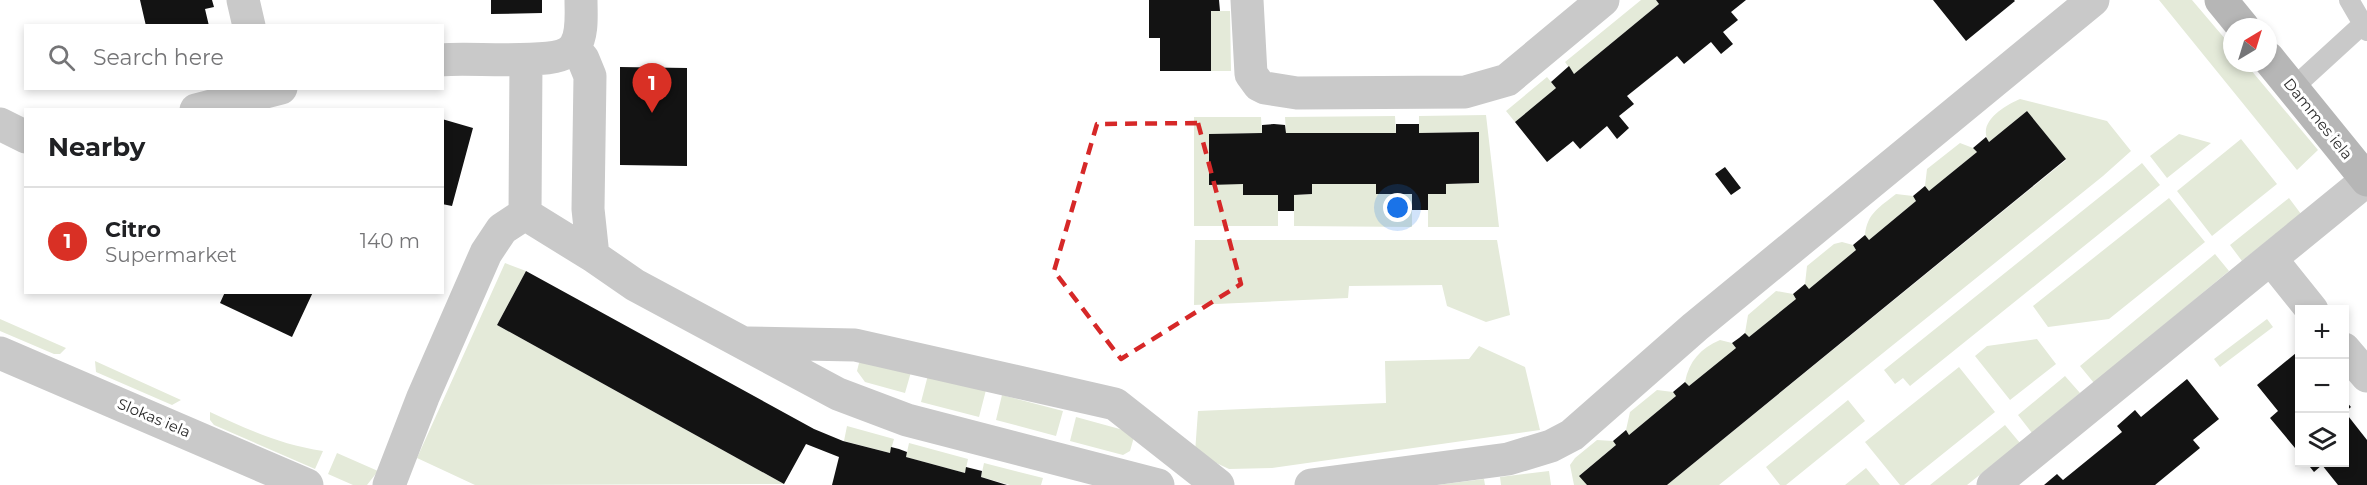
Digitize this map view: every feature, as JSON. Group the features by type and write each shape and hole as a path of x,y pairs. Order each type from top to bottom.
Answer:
{"street":[{"path":"243,0 249,24"},
{"path":"444,60 526,60 561,56 574,48 579,37 581,0"},
{"path":"1247,0 1251,74 1259,85 1265,88 1298,93 1465,92 1507,80 1603,0"},
{"path":"2221,0 2236,18"},
{"path":"1311,485 1508,459 1551,446 1572,435 1704,320 2080,4"},
{"path":"574,48 584,59 590,76 588,209 594,256"},
{"path":"525,214 526,60"},
{"name":"Dammes iela","path":"2277,69 2367,180"},
{"path":"203,108 267,90"},
{"path":"0,124 24,136"},
{"path":"1993,485 2367,180"},
{"path":"525,214 594,256 635,285 838,394 907,420 1158,485"},
{"path":"389,485 423,397 486,253 502,229 525,214"},
{"path":"2271,260 2309,305"},
{"path":"740,343 855,345 1115,404 1218,485"},
{"name":"Slokas iela","path":"0,353 307,485"},
{"path":"2349,355 2367,376"}],"lane":[{"path":"2293,88 2365,28 2349,0"}],"highlighted area":[{"path":"1198,123 1241,284 1121,359 1054,271 1097,124"}],"green space":[{"path":"1641,0 1656,0 1659,4 1574,74 1565,62"},
{"path":"2159,0 2192,0 2223,36 2223,72 2253,72 2318,150 2297,170"},
{"path":"1211,11 1230,11 1231,71 1211,71"},
{"path":"1547,77 1556,88 1515,122 1506,111"},
{"path":"2020,99 2107,121 2131,151 1719,485 1667,485 2066,160 2027,111 1989,142 1986,128 1989,121 2007,105"},
{"path":"1486,115 1499,227 1428,227 1428,194 1446,194 1446,184 1479,183 1479,132 1419,133 1419,116"},
{"path":"1395,116 1396,133 1286,133 1285,117"},
{"path":"1194,117 1261,117 1262,133 1209,134 1209,184 1243,184 1243,195 1278,195 1278,226 1194,226"},
{"path":"2179,134 2211,143 2167,178 2150,156"},
{"path":"2241,139 2277,184 2212,236 2177,191"},
{"path":"1960,143 1977,152 1929,191 1925,186 1927,169"},
{"path":"2142,163 2160,185 1910,386 1903,378 1895,384 1884,370"},
{"path":"1312,184 1376,184 1377,194 1412,194 1412,227 1294,226 1294,195 1312,194"},
{"path":"1896,194 1913,196 1916,201 1869,240 1865,235 1868,221"},
{"path":"2169,198 2205,242 2109,319 2048,327 2033,306"},
{"path":"2289,198 2301,214 2242,261 2230,245"},
{"path":"1195,240 1497,240 1510,315 1486,322 1447,306 1442,285 1349,286 1348,298 1194,305"},
{"path":"1842,242 1853,245 1856,250 1809,289 1805,284 1807,266 1834,244"},
{"path":"2215,254 2229,271 2094,383 2080,366"},
{"path":"505,263 526,271 497,325 784,484 475,485 417,458"},
{"path":"1776,291 1793,294 1796,299 1749,337 1745,333 1748,315"},
{"path":"0,319 66,348 60,354 54,354 0,331"},
{"path":"2267,319 2273,327 2220,367 2214,359"},
{"path":"2037,339 2056,364 2010,400 1975,356 1987,346"},
{"path":"1720,340 1732,343 1736,348 1689,386 1685,382 1687,374 1697,356"},
{"path":"1479,346 1525,367 1540,430 1272,468 1229,469 1195,453 1198,411 1386,403 1385,361 1469,359"},
{"path":"866,360 911,372 905,393 865,382 857,371 859,363"},
{"path":"95,361 181,400 172,405 96,372"},
{"path":"1959,367 1995,412 1904,485 1900,485 1865,442"},
{"path":"928,375 986,390 979,417 921,402"},
{"path":"2065,376 2080,393 2032,433 2018,415"},
{"path":"1657,390 1673,392 1676,396 1629,435 1626,430 1630,412"},
{"path":"1002,395 1063,411 1056,436 996,420"},
{"path":"1848,400 1865,421 1786,485 1780,485 1766,467"},
{"path":"210,412 279,441 323,451 315,469 214,425 210,420"},
{"path":"1076,417 1127,431 1134,437 1130,451 1123,455 1070,441"},
{"path":"2005,425 2020,443 1967,485 1930,485"},
{"path":"847,426 894,439 890,453 844,441"},
{"path":"1597,440 1613,441 1616,445 1580,475 1587,485 1574,485 1570,465"},
{"path":"909,443 968,459 965,473 906,457"},
{"path":"337,453 378,471 367,485 353,485 328,474"},
{"path":"984,463 1043,478 1041,485 1010,485 981,477"},
{"path":"1866,468 1880,485 1845,485"},
{"path":"1549,471 1551,485 1501,485 1500,477"},
{"path":"1484,479 1485,485 1437,485"}],"building":[{"path":"140,0 212,0 214,7 205,9 209,24 146,24"},
{"path":"491,0 542,0 542,13 491,14"},
{"path":"1149,0 1219,0 1220,11 1211,11 1211,71 1160,71 1160,38 1149,38"},
{"path":"1656,0 1746,0 1731,12 1738,20 1723,32 1733,44 1721,54 1711,42 1684,64 1677,56 1627,96 1634,104 1619,116 1629,128 1617,139 1607,126 1580,149 1573,141 1547,162 1515,122 1556,88 1551,82 1569,66 1574,74 1659,4"},
{"path":"1933,0 2014,0 2015,1 1966,41"},
{"path":"620,67 687,68 687,166 620,165"},
{"path":"2027,111 2066,159 1667,485 1587,485 1579,476 1616,445 1613,441 1626,430 1629,435 1676,396 1673,392 1685,382 1689,386 1736,348 1732,343 1745,333 1749,337 1796,299 1793,294 1805,284 1809,289 1856,250 1853,245 1865,235 1869,240 1916,201 1913,196 1925,186 1929,191 1977,152 1973,148 1986,137 1989,142"},
{"path":"444,120 473,128 452,206 444,204"},
{"path":"1396,124 1419,124 1419,133 1479,132 1479,183 1446,184 1446,194 1428,194 1428,210 1412,210 1412,194 1376,194 1376,184 1312,184 1312,194 1294,195 1294,211 1278,211 1278,195 1243,195 1243,184 1209,185 1209,134 1262,133 1262,125 1285,125 1286,133 1396,133"},
{"path":"1725,167 1741,188 1731,195 1715,174"},
{"path":"526,271 814,429 843,441 890,453 891,447 899,449 907,452 906,457 965,473 966,467 982,471 981,477 1007,485 832,485 839,457 806,444 784,484 497,325"},
{"path":"224,294 312,294 292,337 220,303"},
{"path":"2295,354 2295,448 2270,418 2278,411 2257,385"},
{"path":"2187,379 2219,419 2193,440 2200,448 2155,485 2044,485 2057,474 2063,480 2122,432 2117,426 2135,410 2141,417"},
{"path":"2349,417 2367,440 2367,485 2338,485 2324,467 2349,467"},
{"path":"2310,467 2320,467 2314,472"}],"place":[{"name":"Citro","path":"652,113"}]}
